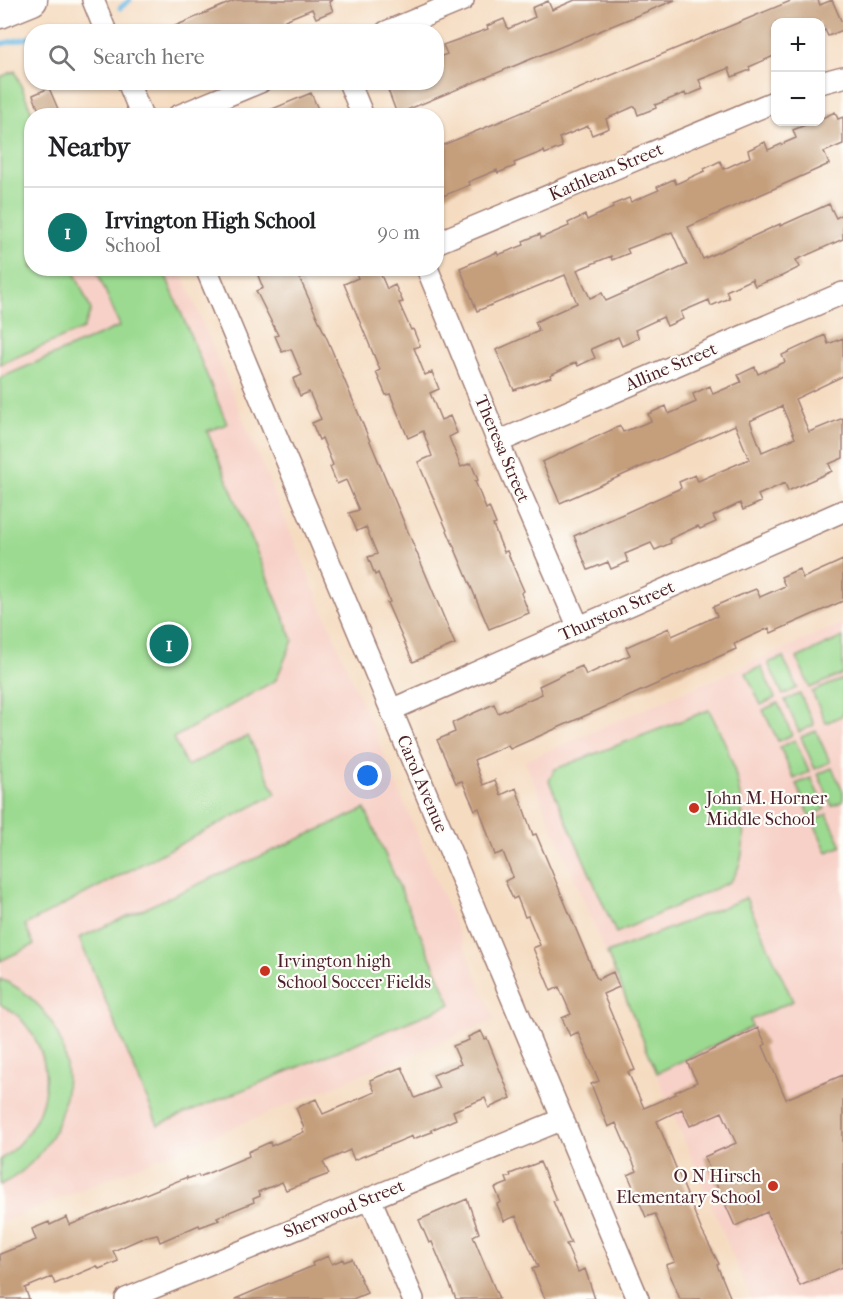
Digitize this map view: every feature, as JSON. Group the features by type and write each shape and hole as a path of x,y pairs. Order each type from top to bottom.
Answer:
{"main road":[{"path":"0,13 32,0"}],"street":[{"path":"93,0 103,24"},
{"path":"406,24 464,0"},
{"path":"825,82 843,77"},
{"path":"131,90 139,108"},
{"path":"197,108 241,90"},
{"path":"352,90 360,108"},
{"name":"Kathlean Street","path":"444,240 771,103"},
{"name":"Carol Avenue","path":"209,276 638,1299"},
{"name":"Theresa Street","path":"430,276 498,442 579,628"},
{"name":"Alline Street","path":"498,442 843,292"},
{"name":"Thurston Street","path":"391,710 843,511"},
{"name":"Sherwood Street","path":"126,1299 563,1119"},
{"path":"370,1198 413,1299"}],"shaded area":[{"path":"15,71 30,108 24,108 24,276 183,276 495,1020 0,1223 0,77"},
{"path":"843,623 843,1299 751,1299 525,761"}],"green space":[{"path":"15,71 30,108 24,108 24,276 76,276 91,310 83,329 0,364 0,77"},
{"path":"99,276 166,276 227,424 207,431 293,640 276,680 173,738 187,766 248,736 276,794 25,925 34,945 0,961 0,378 120,326"},
{"path":"843,637 843,674 810,688 797,658"},
{"path":"783,657 797,688 783,695 768,663"},
{"path":"761,667 775,698 761,705 746,673"},
{"path":"843,679 843,715 826,723 812,692"},
{"path":"800,694 814,725 799,732 785,700"},
{"path":"778,703 792,735 778,741 763,710"},
{"path":"709,710 732,762 740,797 743,836 738,869 730,882 616,933 549,781 555,769"},
{"path":"816,731 830,762 815,769 801,737"},
{"path":"795,740 809,772 794,779 780,747"},
{"path":"832,768 843,791 843,801 832,806 818,774"},
{"path":"811,778 825,809 810,816 796,784"},
{"name":"Irvington high School Soccer Fields","path":"365,809 451,1004 158,1125 79,938"},
{"path":"827,814 842,846 827,852 813,821"},
{"path":"746,898 793,1001 750,1020 752,1027 657,1073 607,953"},
{"path":"0,979 17,987 32,999 56,1030 64,1055 67,1080 63,1106 54,1130 41,1152 22,1171 0,1185 0,1160 17,1146 39,1112 44,1093 45,1073 41,1054 33,1035 19,1017 0,1004"}],"building":[{"path":"236,0 333,0 329,2 333,11 316,18 312,9 285,20 287,24 180,24"},
{"path":"575,0 675,0 412,108 395,108 388,90 444,90 444,55 447,54 444,45 488,29 487,26 504,19 508,29 535,17 532,8 548,1 552,10"},
{"path":"793,0 818,0 820,5 832,0 843,30 828,36 825,30 825,18 771,18 771,57 749,67 750,70 732,77 729,68 699,80 703,89 686,96 685,93 655,105 656,108 638,115 635,106 606,119 609,128 592,135 588,126 559,138 562,147 545,154 544,151 514,163 515,166 498,173 497,170 468,182 470,185 444,196 444,145"},
{"path":"50,90 58,108 38,108 33,95"},
{"path":"311,93 318,108 275,108"},
{"path":"835,112 838,119 843,117 843,144 824,152 829,164 688,227 703,259 829,204 836,218 843,214 843,239 796,260 800,267 782,276 755,286 752,279 726,291 729,298 711,306 709,300 681,312 683,319 667,326 663,317 635,330 639,338 622,346 618,337 591,349 595,358 578,366 576,362 550,375 551,377 514,390 496,350 539,331 535,322 577,303 565,275 477,311 460,268 497,252 498,255 524,245 523,241 540,234 541,238 569,226 568,223 585,215 587,220 629,198 631,202 659,190 657,187 674,179 676,184 705,171 704,169 720,161 724,169 750,157 748,150 765,142 768,150 796,138 793,130 803,126 825,126 825,117","holes":["672,232 687,265 606,301 602,293 590,298 577,270 611,256 612,260 629,253 627,249"]},
{"path":"258,276 299,276 455,644 413,662 387,603 390,602 378,573 375,575 368,557 377,554 366,527 357,531 349,513 359,510 346,480 337,484 330,467 333,465 322,438 319,440 312,423 321,419 309,392 300,396 293,379 302,375 291,349 282,352 275,336 278,335 256,291 263,288"},
{"path":"357,276 381,276 387,289 395,285 403,302 399,303 420,346 414,348 425,375 432,372 439,389 430,393 441,420 450,416 457,433 449,437 461,467 471,463 486,509 489,507 496,524 493,525 504,552 507,551 524,591 521,593 529,613 489,629 418,462 432,456 423,431 408,438 390,394 386,395 376,372 380,370 344,284 358,278"},
{"path":"825,335 828,344 843,338 843,376 795,399 809,432 843,418 843,458 829,464 832,471 788,491 785,483 758,495 761,502 743,510 740,503 713,516 716,522 700,529 698,526 670,539 671,543 655,550 651,543 625,554 628,562 611,569 608,562 588,570 574,536 681,488 679,482 695,475 698,481 749,459 735,425 560,503 542,462 620,426 623,432 651,421 648,414 666,406 669,414 696,402 693,394 710,386 713,394 741,382 738,375 755,367 758,374 785,362 782,355","holes":["782,406 795,438 762,452 750,421"]},
{"path":"843,560 843,601 771,633 769,628 734,644 736,649 510,749 508,745 474,760 483,785 495,780 501,795 516,788 533,835 536,834 596,977 598,979 613,972 619,987 603,994 635,1070 628,1072 644,1108 697,1082 687,1062 758,1028 766,1044 763,1046 786,1099 843,1075 843,1267 800,1286 767,1212 735,1226 704,1157 736,1143 722,1112 690,1126 682,1109 657,1121 701,1229 719,1264 717,1265 731,1299 680,1299 666,1265 675,1262 655,1214 646,1217 628,1175 637,1171 616,1123 608,1127 591,1084 599,1081 578,1032 570,1036 562,1018 571,1014 559,987 551,991 533,948 540,945 528,916 525,917 517,897 513,899 505,881 513,877 503,852 495,855 479,808 475,810 462,781 456,783 437,740 455,732 452,723 494,704 498,713 542,694 539,686 582,666 586,675 630,655 626,647 669,628 672,636 717,616 713,607 731,599 756,589 760,597 785,586 781,577 799,569 803,578"},
{"path":"481,1031 485,1039 487,1038 511,1098 489,1108 485,1098 453,1111 456,1119 431,1130 432,1132 413,1139 412,1136 354,1160 350,1150 323,1162 329,1174 286,1190 282,1182 258,1192 260,1196 253,1199 254,1202 217,1217 219,1220 200,1227 199,1225 160,1242 157,1234 145,1237 113,1251 118,1261 99,1269 97,1266 55,1284 52,1277 25,1288 29,1299 0,1299 0,1254 36,1240 32,1229 49,1222 50,1225 67,1217 70,1225 187,1177 187,1179 198,1175 199,1177 249,1156 248,1152 270,1142 271,1146 304,1132 296,1108 316,1099 323,1114 375,1092 370,1080 402,1067 415,1098 439,1088 433,1075 461,1064 453,1046 469,1040 468,1037"},
{"path":"540,1162 571,1243 566,1244 578,1272 585,1269 595,1299 545,1299 532,1269 538,1267 516,1216 504,1221 497,1204 501,1202 495,1188 508,1183 506,1178 511,1176 510,1174"},
{"path":"467,1199 479,1233 473,1236 499,1299 456,1299 432,1242 429,1243 419,1220"},
{"path":"328,1256 332,1264 343,1259 344,1262 352,1259 367,1293 353,1299 235,1299 313,1266 312,1263"}],"waterway":[{"path":"120,8 130,0"},
{"path":"0,44 24,39"}],"place":[{"name":"Irvington High School","path":"169,644"},
{"name":"John M. Horner Middle School","path":"694,808"},
{"name":"Irvington high School Soccer Fields","path":"265,971"},
{"name":"O N Hirsch Elementary School","path":"773,1186"}]}
